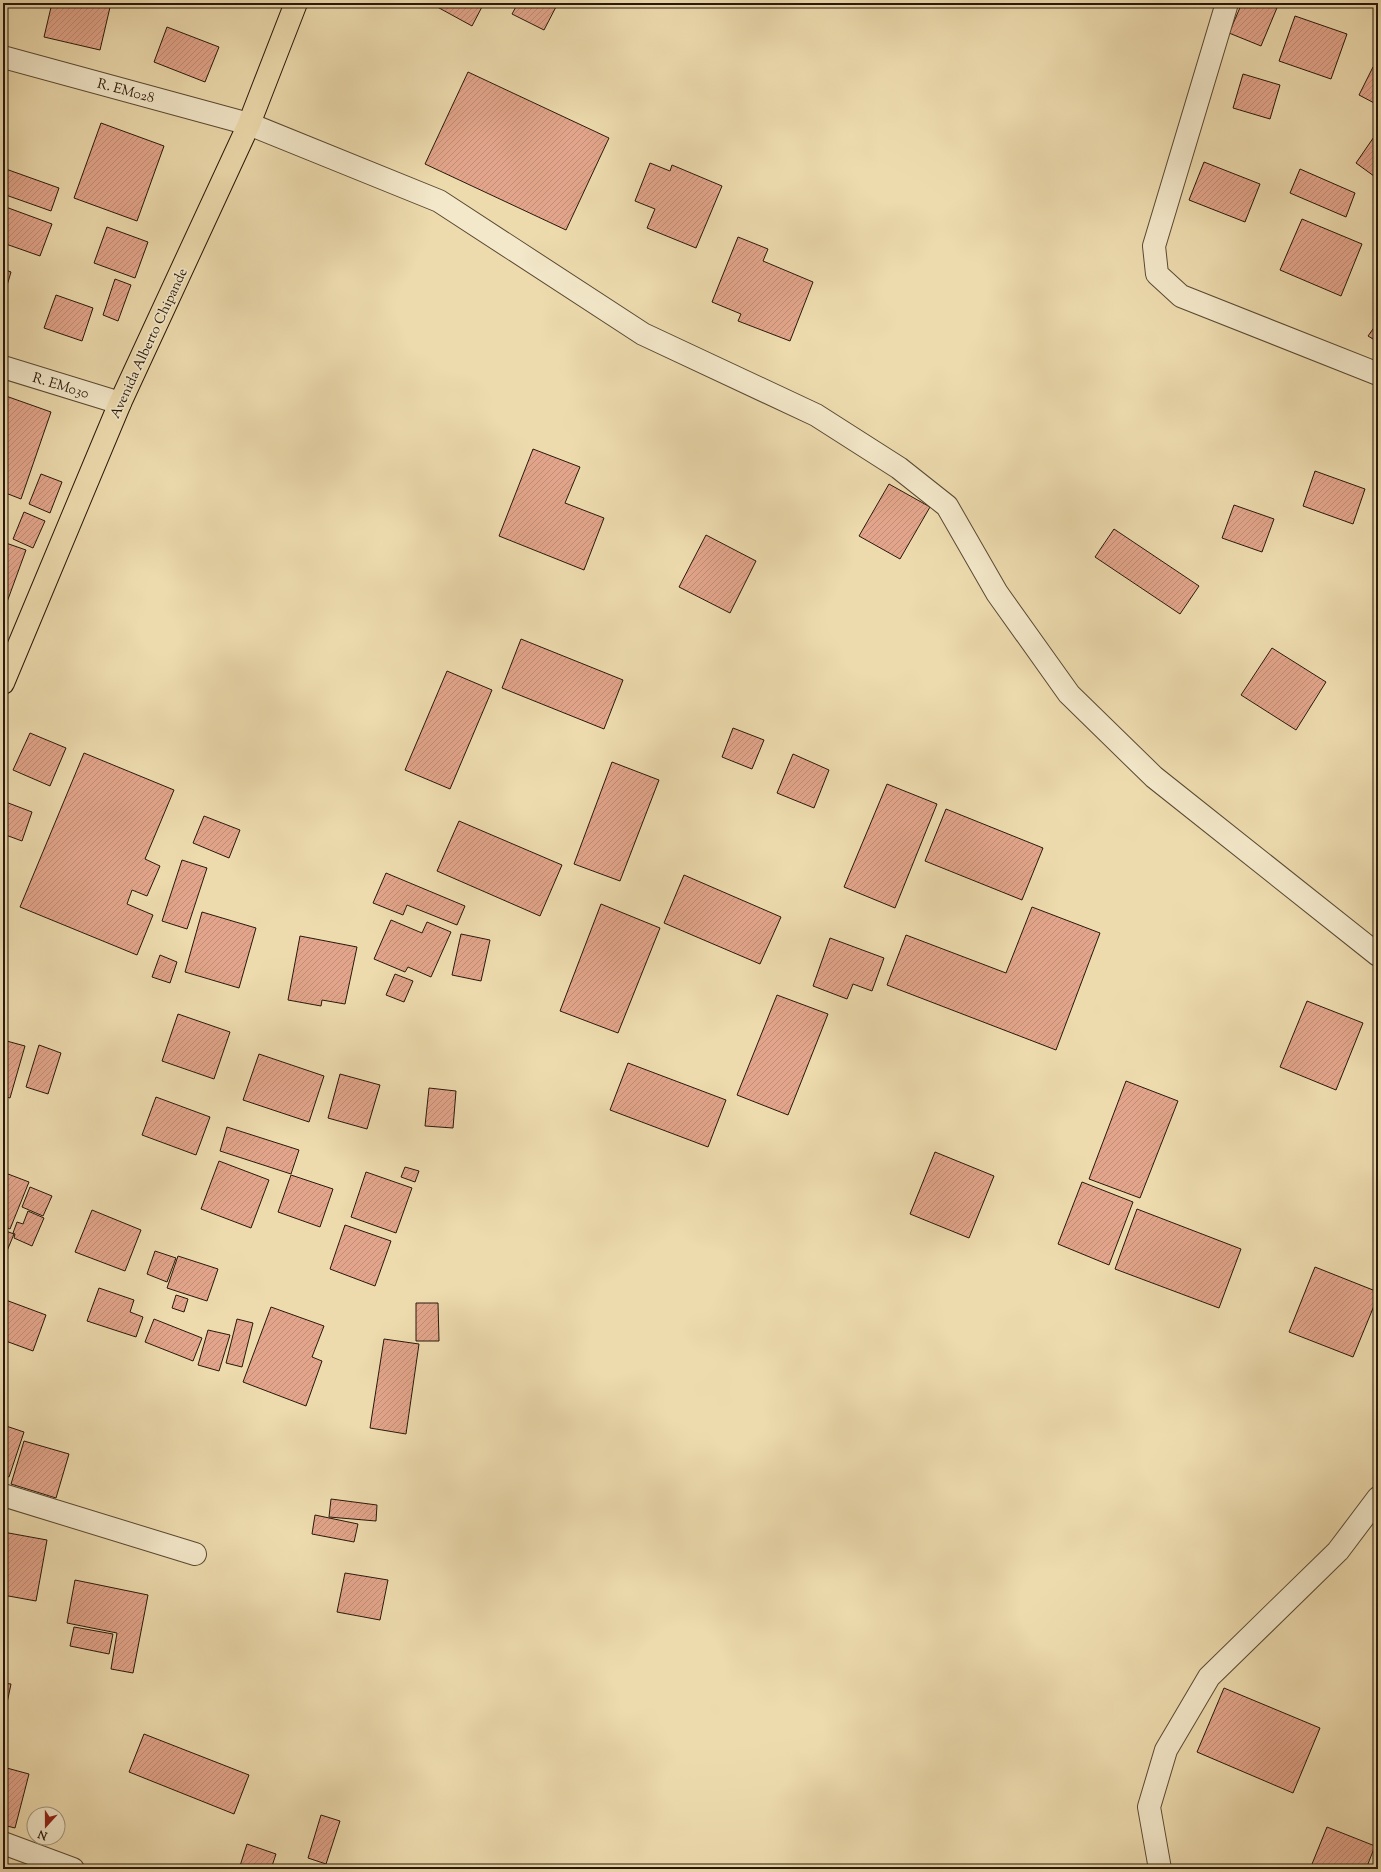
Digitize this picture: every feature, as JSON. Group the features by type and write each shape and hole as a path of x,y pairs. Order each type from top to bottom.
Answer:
{"main road":[{"name":"Avenida Alberto Chipande","path":"3,683 8,656 120,403 249,124 296,3"}],"street":[{"path":"1227,3 1154,246 1157,274 1181,296 1378,374"},
{"name":"R. EM028","path":"3,57 249,124 439,201 643,334 816,415 899,468 947,506 997,593 1069,694 1154,777 1378,955"},
{"name":"R. EM030","path":"3,367 120,403"},
{"path":"3,1495 195,1554"},
{"path":"1160,1869 1149,1807 1166,1750 1209,1677 1338,1551 1378,1498"},
{"path":"3,1843 73,1869"}],"building":[{"path":"52,3 111,3 100,50 44,37"},
{"path":"430,3 484,3 472,26"},
{"path":"518,3 558,3 544,30 512,14"},
{"path":"1242,3 1279,3 1261,46 1229,33"},
{"path":"1295,16 1347,34 1331,79 1279,61"},
{"path":"167,27 219,47 205,82 154,62"},
{"path":"1373,67 1378,69 1378,105 1359,95"},
{"path":"468,72 609,138 566,230 425,164"},
{"path":"1243,74 1280,85 1270,119 1233,108"},
{"path":"101,123 164,146 137,221 74,198"},
{"path":"1378,131 1378,179 1356,163"},
{"path":"1204,162 1260,184 1245,222 1189,200"},
{"path":"650,163 670,171 672,165 722,186 696,248 647,228 655,209 635,201"},
{"path":"3,168 59,188 51,211 3,194"},
{"path":"1300,169 1355,193 1346,217 1290,193"},
{"path":"3,206 52,224 40,256 3,243"},
{"path":"1302,219 1362,244 1341,296 1280,270"},
{"path":"107,227 148,242 135,278 94,263"},
{"path":"738,237 768,249 763,261 813,282 790,341 738,321 741,314 712,302"},
{"path":"3,269 11,272 3,299"},
{"path":"115,279 131,285 118,321 103,315"},
{"path":"56,295 93,308 82,341 44,328"},
{"path":"1378,322 1378,342 1368,336"},
{"path":"3,395 51,412 21,499 3,492"},
{"path":"533,449 580,467 565,503 604,518 584,570 499,536"},
{"path":"1315,471 1365,489 1353,524 1303,506"},
{"path":"41,474 62,482 50,513 29,504"},
{"path":"889,484 930,507 900,559 859,536"},
{"path":"1234,505 1274,519 1262,552 1222,538"},
{"path":"24,512 45,521 33,548 13,539"},
{"path":"1114,529 1199,586 1180,614 1095,557"},
{"path":"706,535 756,561 730,613 679,587"},
{"path":"3,542 26,550 3,613"},
{"path":"521,639 623,680 604,729 502,688"},
{"path":"1272,648 1326,682 1296,730 1241,695"},
{"path":"447,671 492,690 450,789 405,770"},
{"path":"733,728 764,740 752,769 722,757"},
{"path":"30,733 66,748 50,786 13,770"},
{"path":"84,753 174,790 145,859 160,866 147,896 132,890 127,904 153,915 137,955 20,907"},
{"path":"793,754 829,770 814,808 777,793"},
{"path":"612,762 659,780 620,881 574,864"},
{"path":"887,784 937,804 895,908 844,887"},
{"path":"3,801 32,812 22,841 3,834"},
{"path":"946,809 1043,848 1022,900 925,861"},
{"path":"204,816 240,830 229,858 193,843"},
{"path":"459,821 562,865 540,916 437,871"},
{"path":"182,860 207,868 187,929 162,921"},
{"path":"386,873 465,906 457,925 407,905 403,915 373,903"},
{"path":"684,875 781,917 760,964 664,923"},
{"path":"601,904 660,928 618,1033 560,1011"},
{"path":"1032,907 1100,933 1056,1050 887,985 906,935 1006,973"},
{"path":"202,912 256,928 239,988 185,972"},
{"path":"391,920 422,933 427,922 451,932 431,977 408,967 405,972 374,959"},
{"path":"461,934 490,940 481,981 452,975"},
{"path":"300,936 357,947 345,1004 322,1000 321,1006 288,1000"},
{"path":"830,938 884,958 872,991 853,984 847,999 813,986"},
{"path":"160,955 177,962 170,983 152,977"},
{"path":"395,974 413,981 404,1002 386,995"},
{"path":"777,995 828,1014 788,1115 737,1095"},
{"path":"1307,1001 1363,1023 1336,1090 1280,1067"},
{"path":"178,1014 230,1032 214,1079 162,1061"},
{"path":"3,1040 25,1046 10,1098 3,1096"},
{"path":"39,1045 61,1053 48,1094 26,1087"},
{"path":"259,1054 324,1076 309,1122 243,1100"},
{"path":"628,1063 726,1100 708,1147 610,1110"},
{"path":"340,1074 380,1085 367,1129 328,1118"},
{"path":"1126,1081 1178,1101 1140,1198 1089,1179"},
{"path":"429,1088 456,1091 453,1128 425,1126"},
{"path":"156,1097 210,1117 196,1155 142,1135"},
{"path":"227,1127 299,1150 291,1174 220,1151"},
{"path":"935,1152 994,1176 969,1238 910,1214"},
{"path":"219,1161 269,1180 251,1228 201,1209"},
{"path":"405,1167 419,1171 415,1182 401,1177"},
{"path":"366,1172 412,1188 396,1233 351,1217"},
{"path":"8,1174 29,1182 10,1229 3,1226 3,1186"},
{"path":"291,1175 333,1189 320,1227 278,1212"},
{"path":"1082,1182 1133,1202 1109,1265 1058,1244"},
{"path":"30,1187 52,1196 43,1216 22,1207"},
{"path":"1137,1209 1241,1249 1219,1308 1115,1269"},
{"path":"92,1210 141,1230 125,1271 75,1252"},
{"path":"28,1211 44,1218 32,1246 14,1238 15,1234 13,1233 17,1222 23,1224"},
{"path":"345,1225 391,1241 375,1286 330,1269"},
{"path":"3,1230 14,1234 7,1251 3,1249"},
{"path":"155,1251 176,1258 167,1282 147,1274"},
{"path":"178,1256 218,1269 207,1301 167,1288"},
{"path":"1315,1267 1378,1292 1378,1296 1353,1357 1289,1332"},
{"path":"99,1288 134,1300 130,1312 143,1317 136,1337 87,1321"},
{"path":"176,1295 188,1299 184,1312 172,1308"},
{"path":"3,1299 46,1315 33,1351 3,1340"},
{"path":"416,1303 438,1303 439,1341 416,1341"},
{"path":"271,1307 324,1326 312,1357 322,1361 306,1406 243,1382"},
{"path":"154,1319 202,1338 193,1361 145,1342"},
{"path":"237,1319 253,1323 242,1367 226,1363"},
{"path":"208,1330 230,1335 219,1371 198,1365"},
{"path":"384,1339 419,1344 406,1434 370,1428"},
{"path":"3,1425 24,1432 9,1477 3,1475"},
{"path":"24,1441 69,1454 56,1498 11,1484"},
{"path":"331,1499 377,1505 376,1521 329,1517"},
{"path":"315,1515 358,1524 354,1542 312,1534"},
{"path":"3,1532 47,1540 36,1601 3,1595"},
{"path":"345,1573 388,1580 380,1620 337,1612"},
{"path":"75,1580 148,1595 133,1673 111,1669 117,1633 67,1623"},
{"path":"74,1627 113,1634 109,1654 70,1646"},
{"path":"3,1683 11,1684 3,1722"},
{"path":"1224,1688 1320,1728 1293,1793 1197,1752"},
{"path":"144,1734 249,1775 234,1814 129,1772"},
{"path":"3,1767 29,1774 15,1828 3,1825"},
{"path":"321,1815 340,1821 326,1864 308,1858"},
{"path":"1327,1827 1375,1846 1366,1869 1310,1869"},
{"path":"247,1844 276,1854 271,1869 239,1869"}]}
